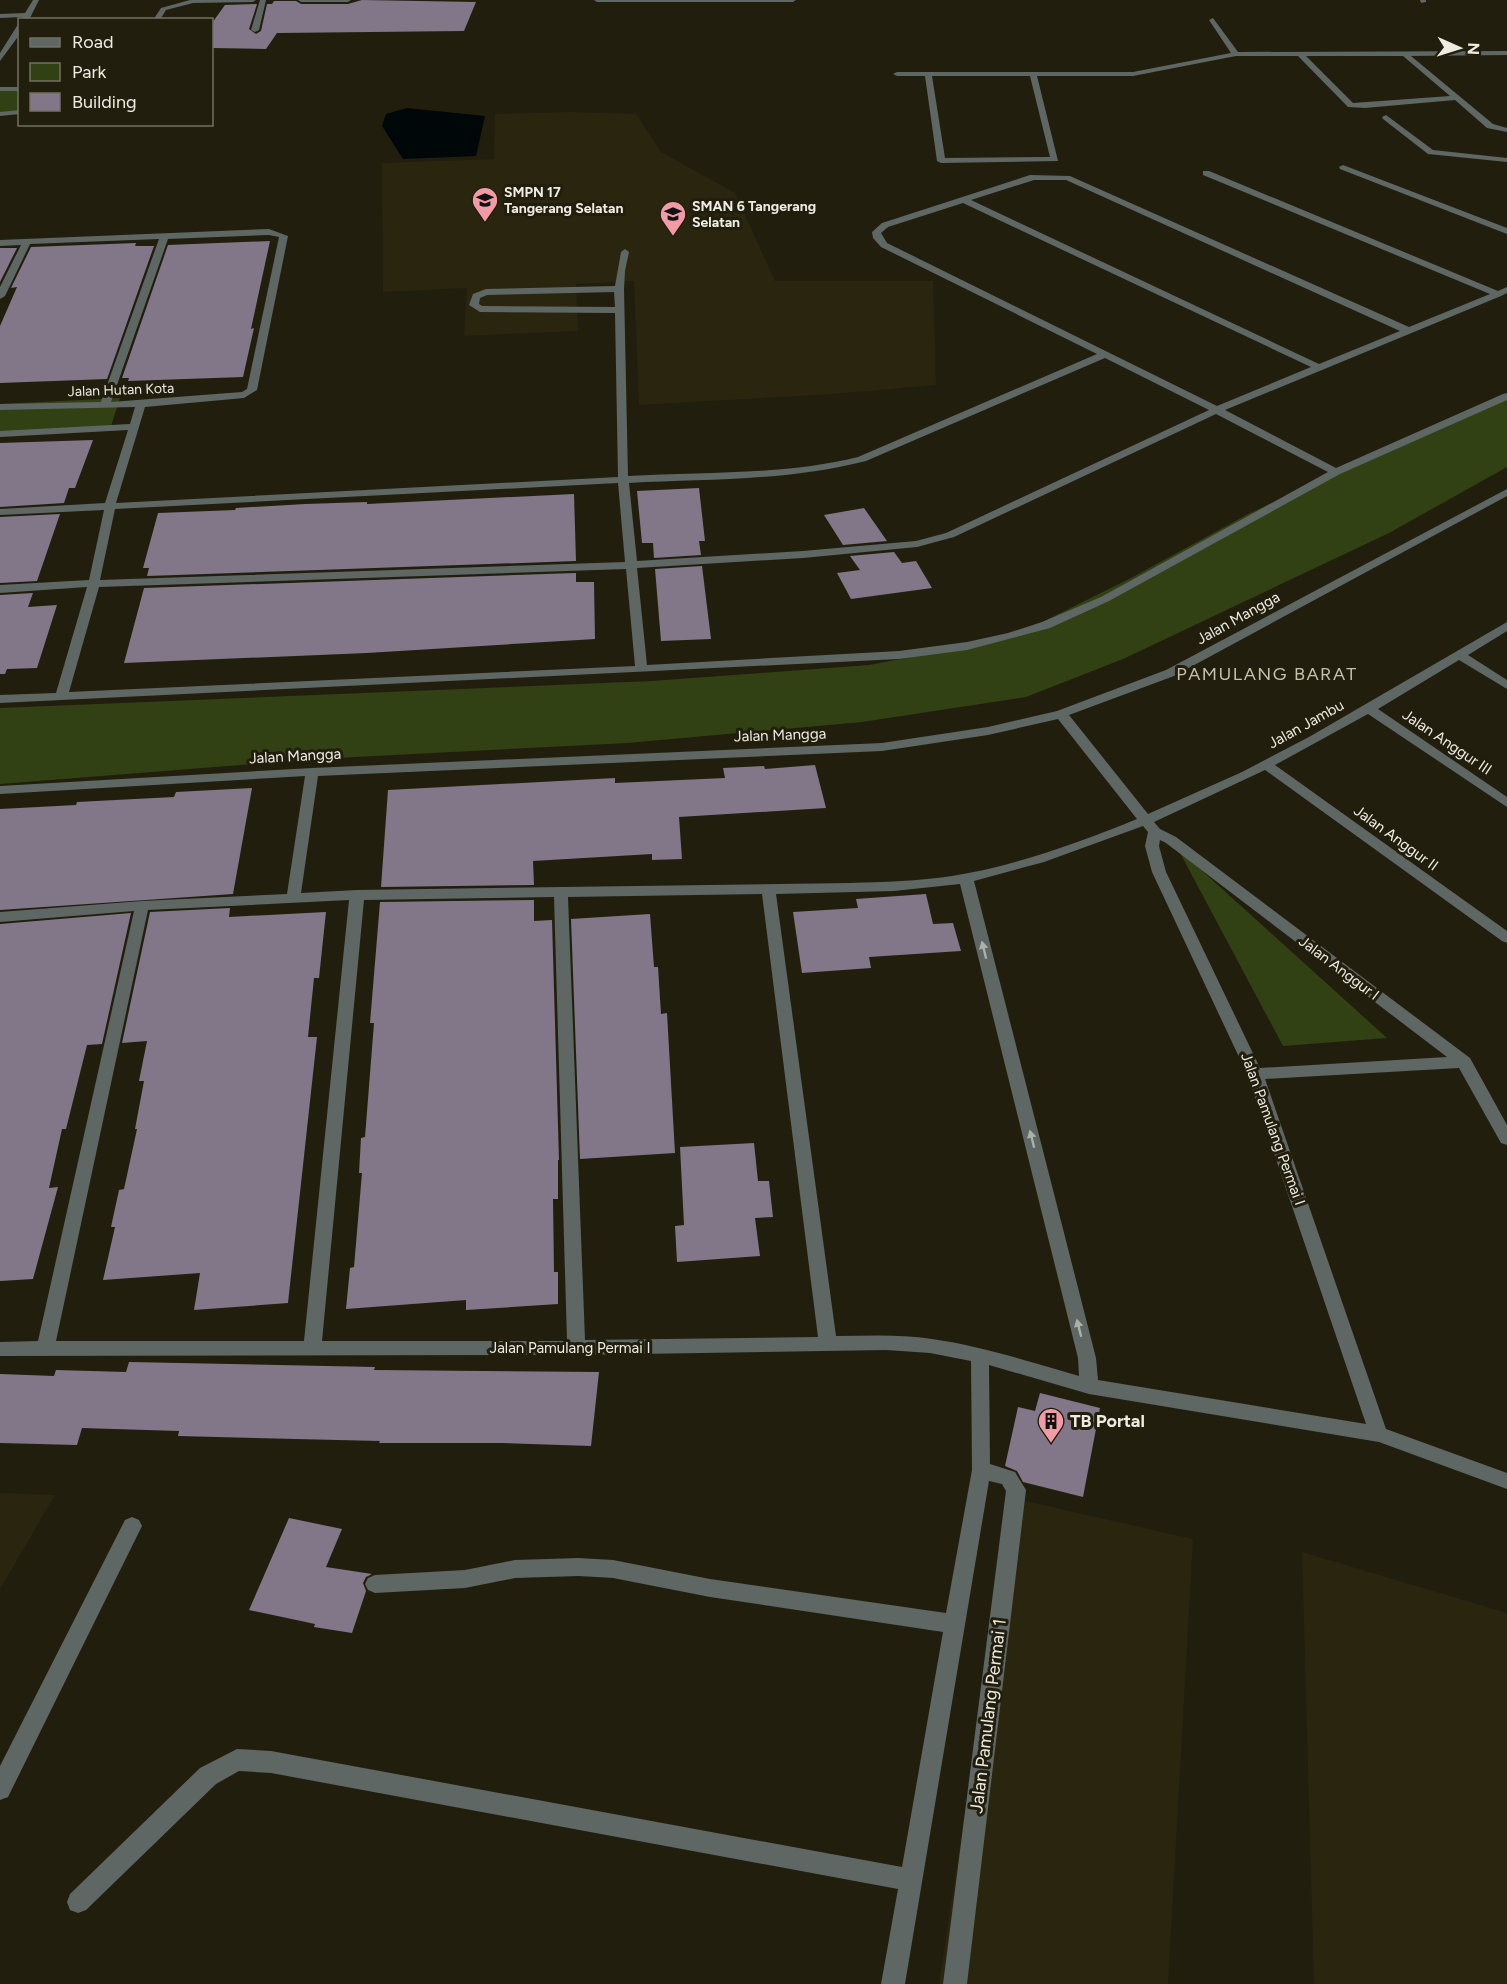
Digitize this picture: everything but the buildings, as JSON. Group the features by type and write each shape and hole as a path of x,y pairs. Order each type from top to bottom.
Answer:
{"street":[{"path":"0,16 26,17 36,0"},
{"path":"157,18 163,9 197,1 253,0"},
{"path":"255,30 263,0"},
{"path":"301,0 348,0"},
{"path":"597,0 793,0"},
{"path":"1213,20 1236,54"},
{"path":"0,58 18,31"},
{"path":"1231,46 1499,46 1507,53"},
{"path":"1299,53 1351,105 1365,106 1457,98"},
{"path":"1404,53 1490,126 1507,130"},
{"path":"897,74 1133,74 1236,54 1507,53"},
{"path":"928,74 941,161 1056,159 1033,74"},
{"path":"0,89 18,89"},
{"path":"0,114 18,112"},
{"path":"1386,117 1431,152 1507,160"},
{"path":"1343,167 1507,231"},
{"path":"1206,173 1502,292"},
{"path":"1336,472 1219,409 1103,355 884,244 877,238 876,232 885,225 1033,177 1067,178 1409,331"},
{"path":"964,200 1320,368"},
{"name":"Jalan Hutan Kota","path":"0,407 141,404 244,395 252,390 285,236 268,232 164,237"},
{"path":"0,243 164,237 105,404"},
{"path":"0,296 26,243"},
{"path":"625,252 620,271 619,289 624,478 641,669"},
{"path":"619,289 486,292 476,296 474,305 480,309 619,310"},
{"path":"0,589 94,582 631,566 917,544 950,535 1219,409 1502,292"},
{"path":"0,512 624,478 795,471 831,467 862,459 1103,355"},
{"path":"0,699 62,694 641,669 899,655 967,646 1046,625 1105,599 1336,472 1507,396"},
{"path":"62,694 94,582 110,506 141,404"},
{"path":"0,434 134,427"},
{"name":"Jalan Mangga","path":"0,790 312,772 882,747 988,731 1061,714 1170,673 1507,492"},
{"name":"Jalan Jambu","path":"0,917 142,906 357,895 561,894 900,886 966,878 1151,826 1185,804 1267,766 1507,626"},
{"path":"1460,655 1507,685"},
{"name":"Jalan Anggur III","path":"1368,708 1507,802"},
{"path":"1061,714 1151,826"},
{"name":"Jalan Anggur II","path":"1267,766 1507,938"},
{"path":"293,898 312,772"},
{"name":"Jalan Anggur I","path":"1151,826 1464,1062 1507,1139"},
{"name":"Jalan Pamulang Permai I","path":"1151,826 1152,846 1159,872 1255,1074 1379,1434"},
{"path":"966,878 1087,1358 1089,1386"},
{"path":"768,889 828,1345"},
{"path":"561,894 576,1348"},
{"path":"312,1348 357,895"},
{"path":"45,1350 142,906"},
{"path":"1255,1074 1464,1062"},
{"name":"Jalan Pamulang Permai I","path":"0,1349 576,1348 886,1344 930,1346 980,1355 1089,1386 1379,1434 1507,1481"},
{"path":"893,1984 981,1470 980,1355"},
{"name":"Jalan Pamulang Permai 1","path":"955,1984 1016,1490 1008,1478 981,1470"},
{"path":"0,1789 132,1526"},
{"path":"375,1584 465,1579 515,1569 579,1566 613,1569 710,1588 955,1624"},
{"path":"78,1902 208,1776 237,1760 271,1762 911,1881"}],"shaded area":[{"path":"407,108 485,116 476,156 403,159 382,126 386,114"},
{"name":"SMAN 6 Tangerang Selatan","path":"572,112 636,114 661,152 735,193 775,281 933,281 936,385 833,394 639,405 634,281 576,284 578,331 464,336 467,288 383,292 382,163 494,159 495,114"},
{"path":"0,1493 55,1495 0,1589"},
{"path":"1012,1498 1193,1539 1168,1984 939,1984"},
{"path":"1302,1552 1507,1613 1507,1984 1314,1984"}],"green space":[{"path":"0,89 18,89 18,111 0,114"},
{"path":"1507,396 1507,467 1389,533 1123,659 1026,697 862,722 627,743 316,759 0,784 0,708 652,681 869,665 1008,639 1131,578 1250,513"},
{"path":"120,398 111,426 0,432 0,404"},
{"path":"1178,849 1387,1038 1283,1046"}],"place":[{"name":"SMPN 17 Tangerang Selatan","path":"485,223"},
{"name":"SMAN 6 Tangerang Selatan","path":"673,237"},
{"name":"TB Portal","path":"1051,1444"}],"district":[{"name":"PAMULANG BARAT","path":"1267,674"}]}
